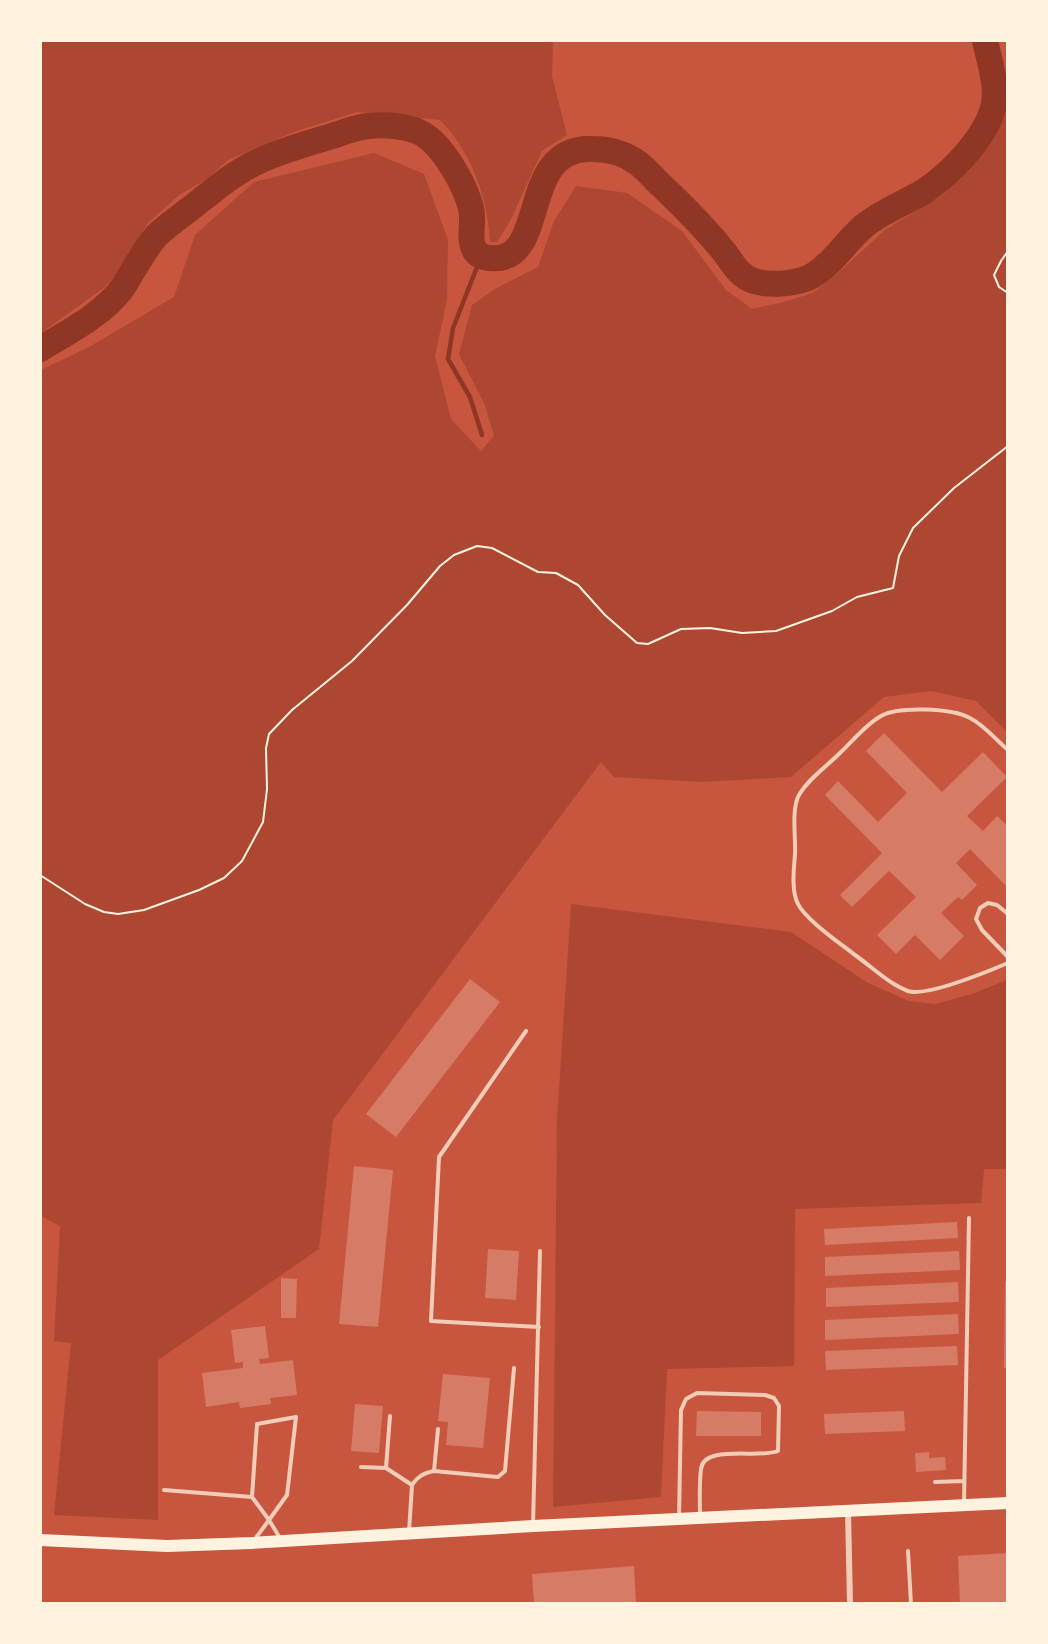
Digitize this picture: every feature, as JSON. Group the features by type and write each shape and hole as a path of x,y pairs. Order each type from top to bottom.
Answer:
{"main road":[{"path":"40,1540 167,1546 251,1543 533,1526 1008,1503"}],"street":[{"path":"848,1511 850,1604"}],"lane":[{"path":"1008,750 982,725 952,712 897,711 882,716 858,736 798,796 795,811 795,895 804,912 836,941 896,985 910,992 946,986 1008,963"},
{"path":"1008,914 997,905 988,903 980,908 976,919 982,930 1008,957"},
{"path":"526,1031 439,1157 431,1321 538,1326"},
{"path":"964,1505 969,1218"},
{"path":"533,1526 540,1251"},
{"path":"409,1533 412,1485 425,1472 492,1477 502,1475 506,1465 514,1368"},
{"path":"679,1519 681,1410 686,1399 697,1394 765,1395 774,1398 779,1406 778,1451 769,1454 714,1454 706,1459 701,1467 700,1518"},
{"path":"386,1468 390,1416"},
{"path":"251,1543 269,1520 287,1496 296,1417 257,1424 252,1497 269,1520 282,1541"},
{"path":"434,1471 438,1429"},
{"path":"361,1467 386,1468 412,1485"},
{"path":"934,1482 964,1481"},
{"path":"164,1490 252,1497"},
{"path":"908,1551 911,1604"}],"path":[{"path":"1008,251 1000,261 994,275 999,287 1008,293"},
{"path":"40,875 85,904 104,912 118,914 144,910 199,890 224,878 242,861 263,822 267,789 266,748 269,734 292,710 352,661 407,605 440,566 454,555 477,546 492,548 538,572 556,573 578,585 605,615 637,643 648,644 681,629 710,628 742,633 776,631 832,611 857,597 893,588 899,556 913,528 954,488 1008,446"}],"shaded area":[{"path":"41,40 553,41 552,76 567,135 542,151 510,221 497,242 490,242 486,209 476,176 461,146 440,120 357,112 294,132 228,160 207,179 179,195 147,224 128,260 105,287 41,333"},
{"path":"1007,104 1007,732 976,701 931,691 884,697 791,777 702,782 614,777 601,762 333,1120 319,1249 158,1360 158,1520 54,1515 71,1343 54,1341 60,1226 41,1216 41,370 89,347 174,297 195,235 254,182 374,153 424,174 448,240 447,300 435,356 451,419 481,451 494,436 485,405 459,354 472,305 495,289 538,267 554,221 576,186 627,193 682,231 726,290 752,309 813,293 885,230 945,193 993,136"},
{"path":"571,904 791,932 868,983 909,1001 935,1004 972,994 1007,980 1008,1169 984,1169 981,1203 795,1209 794,1366 667,1369 661,1497 553,1507 557,1121"}],"building":[{"path":"884,733 942,792 983,752 1007,777 967,816 983,831 997,816 1008,826 1008,888 970,849 956,863 977,885 962,900 958,897 941,913 964,936 940,960 915,935 896,954 877,935 916,897 889,871 852,907 840,895 882,853 825,795 838,781 878,822 907,793 866,751"},
{"path":"470,979 500,1002 396,1137 366,1114"},
{"path":"354,1166 393,1170 378,1327 339,1324"},
{"path":"957,1222 958,1238 825,1245 824,1229"},
{"path":"488,1249 519,1251 516,1300 485,1298"},
{"path":"959,1251 960,1270 825,1276 825,1257"},
{"path":"281,1278 297,1279 296,1318 281,1318"},
{"path":"1005,1281 1008,1281 1008,1368 1004,1368"},
{"path":"958,1282 959,1302 826,1307 826,1288"},
{"path":"958,1314 959,1334 825,1340 825,1320"},
{"path":"265,1326 269,1358 259,1359 260,1364 293,1360 297,1395 270,1398 271,1404 240,1408 239,1402 206,1407 202,1373 243,1368 243,1362 235,1363 231,1330"},
{"path":"957,1346 958,1365 826,1370 825,1351"},
{"path":"443,1374 490,1378 483,1448 446,1445 448,1422 438,1421"},
{"path":"355,1404 383,1406 379,1453 351,1451"},
{"path":"697,1411 761,1412 761,1436 696,1436"},
{"path":"904,1411 905,1431 825,1434 824,1414"},
{"path":"929,1452 929,1458 945,1457 946,1470 916,1472 915,1453"},
{"path":"1008,1553 1008,1604 960,1604 958,1556"},
{"path":"634,1566 636,1604 534,1604 532,1574"}],"waterway":[{"path":"40,349 85,322 106,305 123,287 157,235 233,176 257,162 284,151 369,126 411,129 423,134 439,148 453,167 464,189 472,212 473,245 476,252 484,257 505,257 519,246 528,228 542,185 552,166 568,153 599,149 623,155 641,166 703,227 737,270 745,276 754,281 781,284 802,280 816,274 871,221 933,185 974,144 989,120 995,100 994,83 985,40"},
{"path":"481,257 453,328 448,359 470,397 482,435"}]}
